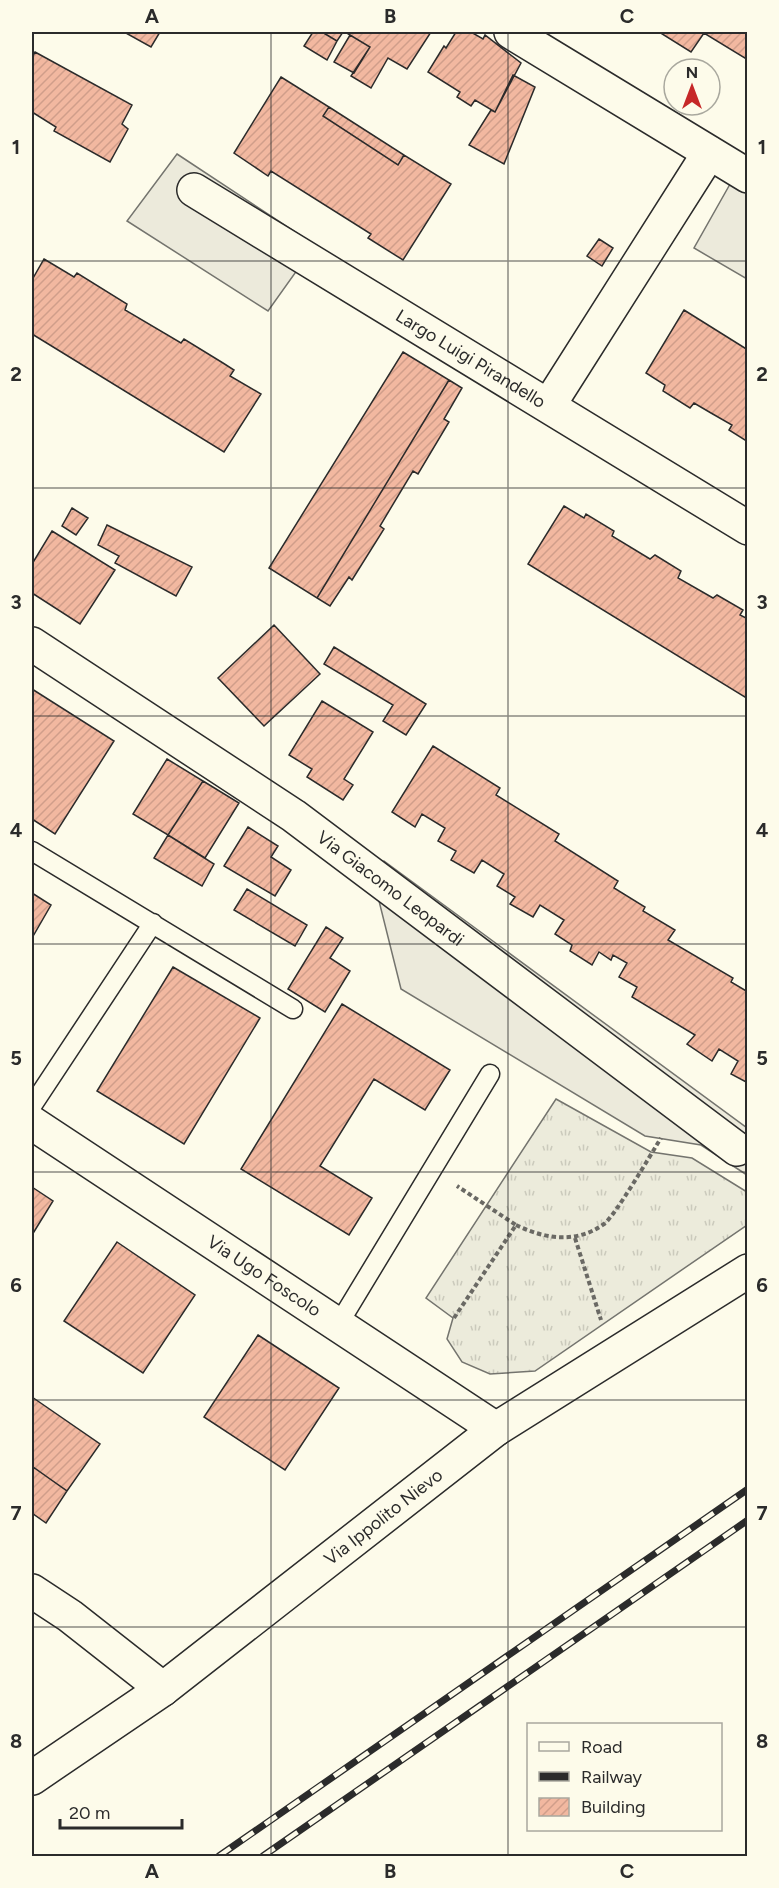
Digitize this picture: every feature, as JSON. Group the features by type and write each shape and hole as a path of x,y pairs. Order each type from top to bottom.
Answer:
{"street":[{"path":"511,32 747,176"},
{"path":"549,405 709,153"},
{"name":"Largo Luigi Pirandello","path":"194,190 747,528"},
{"name":"Via Giacomo Leopardi","path":"32,645 294,816 737,1149"},
{"name":"Via Ugo Foscolo","path":"32,1123 496,1429"},
{"name":"Via Ippolito Nievo","path":"32,1778 163,1689 496,1429 747,1271"},
{"path":"32,1590 70,1616 163,1689"}],"lane":[{"path":"32,851 293,1009"},
{"path":"32,1106 153,923"},
{"path":"338,1325 490,1074"}],"path":[{"path":"432,1170 516,1225 538,1236 575,1238 606,1223 681,1108"},
{"path":"454,1318 516,1225"},
{"path":"575,1238 612,1356"}],"green space":[{"path":"556,1099 651,1152 692,1158 747,1192 747,1225 535,1371 490,1374 462,1362 447,1339 453,1318 426,1298"}],"shaded area":[{"path":"177,154 315,245 268,311 127,221"},
{"path":"738,170 747,176 747,279 694,248"},
{"path":"384,861 747,1128 747,1175 701,1145 645,1136 401,989 373,877"}],"building":[{"path":"124,32 160,32 151,47"},
{"path":"313,32 322,32 337,41 327,60 304,46"},
{"path":"322,32 343,32 337,41"},
{"path":"345,32 431,32 407,69 388,58 371,88 351,76 370,47"},
{"path":"456,32 471,32 483,39 485,35 521,63 495,112 475,100 471,106 457,97 460,92 428,72 444,46 446,48"},
{"path":"659,32 748,32 748,60 704,33 691,52"},
{"path":"350,35 370,47 354,73 334,62"},
{"path":"35,52 132,105 122,124 128,129 110,162 54,131 56,127 32,112 32,58"},
{"path":"513,75 535,87 504,164 469,145 491,110 495,112"},
{"path":"281,77 329,107 323,116 398,165 404,155 451,184 403,260 368,238 371,234 271,171 268,176 234,153"},
{"path":"329,107 404,155 398,165 323,116"},
{"path":"599,239 613,248 602,266 587,256"},
{"path":"44,259 74,277 77,273 127,304 125,310 181,343 184,339 223,363 234,370 230,376 261,394 224,452 32,334 32,280"},
{"path":"684,310 748,350 748,442 729,430 732,425 694,403 690,408 663,391 665,385 646,373"},
{"path":"403,352 449,380 317,598 269,568"},
{"path":"449,380 462,388 444,419 449,422 418,474 413,471 380,526 384,529 352,580 349,577 330,606 317,598"},
{"path":"564,506 584,518 586,514 614,531 612,536 650,559 655,555 681,571 678,578 713,598 717,595 743,610 740,615 748,619 748,699 528,564"},
{"path":"72,508 88,518 76,535 62,526"},
{"path":"107,525 192,567 176,596 115,563 119,556 98,545"},
{"path":"52,531 115,570 80,624 32,593 32,564"},
{"path":"274,625 320,674 264,726 218,678"},
{"path":"334,647 426,704 406,735 383,721 393,705 324,664"},
{"path":"32,689 114,741 55,834 32,819"},
{"path":"322,701 373,732 344,779 353,785 343,800 307,777 312,769 289,755"},
{"path":"433,746 500,788 496,795 559,834 555,841 618,881 614,888 645,907 643,911 675,930 668,940 733,978 731,982 748,992 748,1083 731,1074 738,1061 719,1049 712,1061 687,1044 695,1035 632,997 637,987 619,977 627,963 613,955 611,960 599,952 592,965 570,951 572,945 555,934 564,920 540,905 533,917 510,904 515,897 497,886 504,874 482,860 474,873 451,860 456,851 438,841 445,828 422,814 415,827 392,812"},
{"path":"167,759 203,781 168,835 133,814"},
{"path":"203,781 239,803 205,858 168,835"},
{"path":"248,827 278,846 271,857 291,870 275,896 224,866"},
{"path":"168,835 214,864 202,886 154,858"},
{"path":"247,889 307,925 295,946 234,910"},
{"path":"32,893 51,905 32,938"},
{"path":"326,927 343,938 330,958 350,971 325,1012 288,989"},
{"path":"173,967 260,1018 184,1144 97,1091"},
{"path":"342,1004 450,1070 425,1110 374,1079 320,1166 372,1198 349,1235 241,1169"},
{"path":"32,1187 53,1201 32,1235"},
{"path":"117,1242 195,1295 143,1373 64,1321"},
{"path":"258,1335 339,1388 285,1470 204,1417"},
{"path":"32,1397 100,1444 67,1491 33,1467 32,1470"},
{"path":"33,1467 67,1491 46,1523 32,1513"}],"railway":[{"path":"219,1856 748,1489"},
{"path":"263,1856 748,1520"}]}
